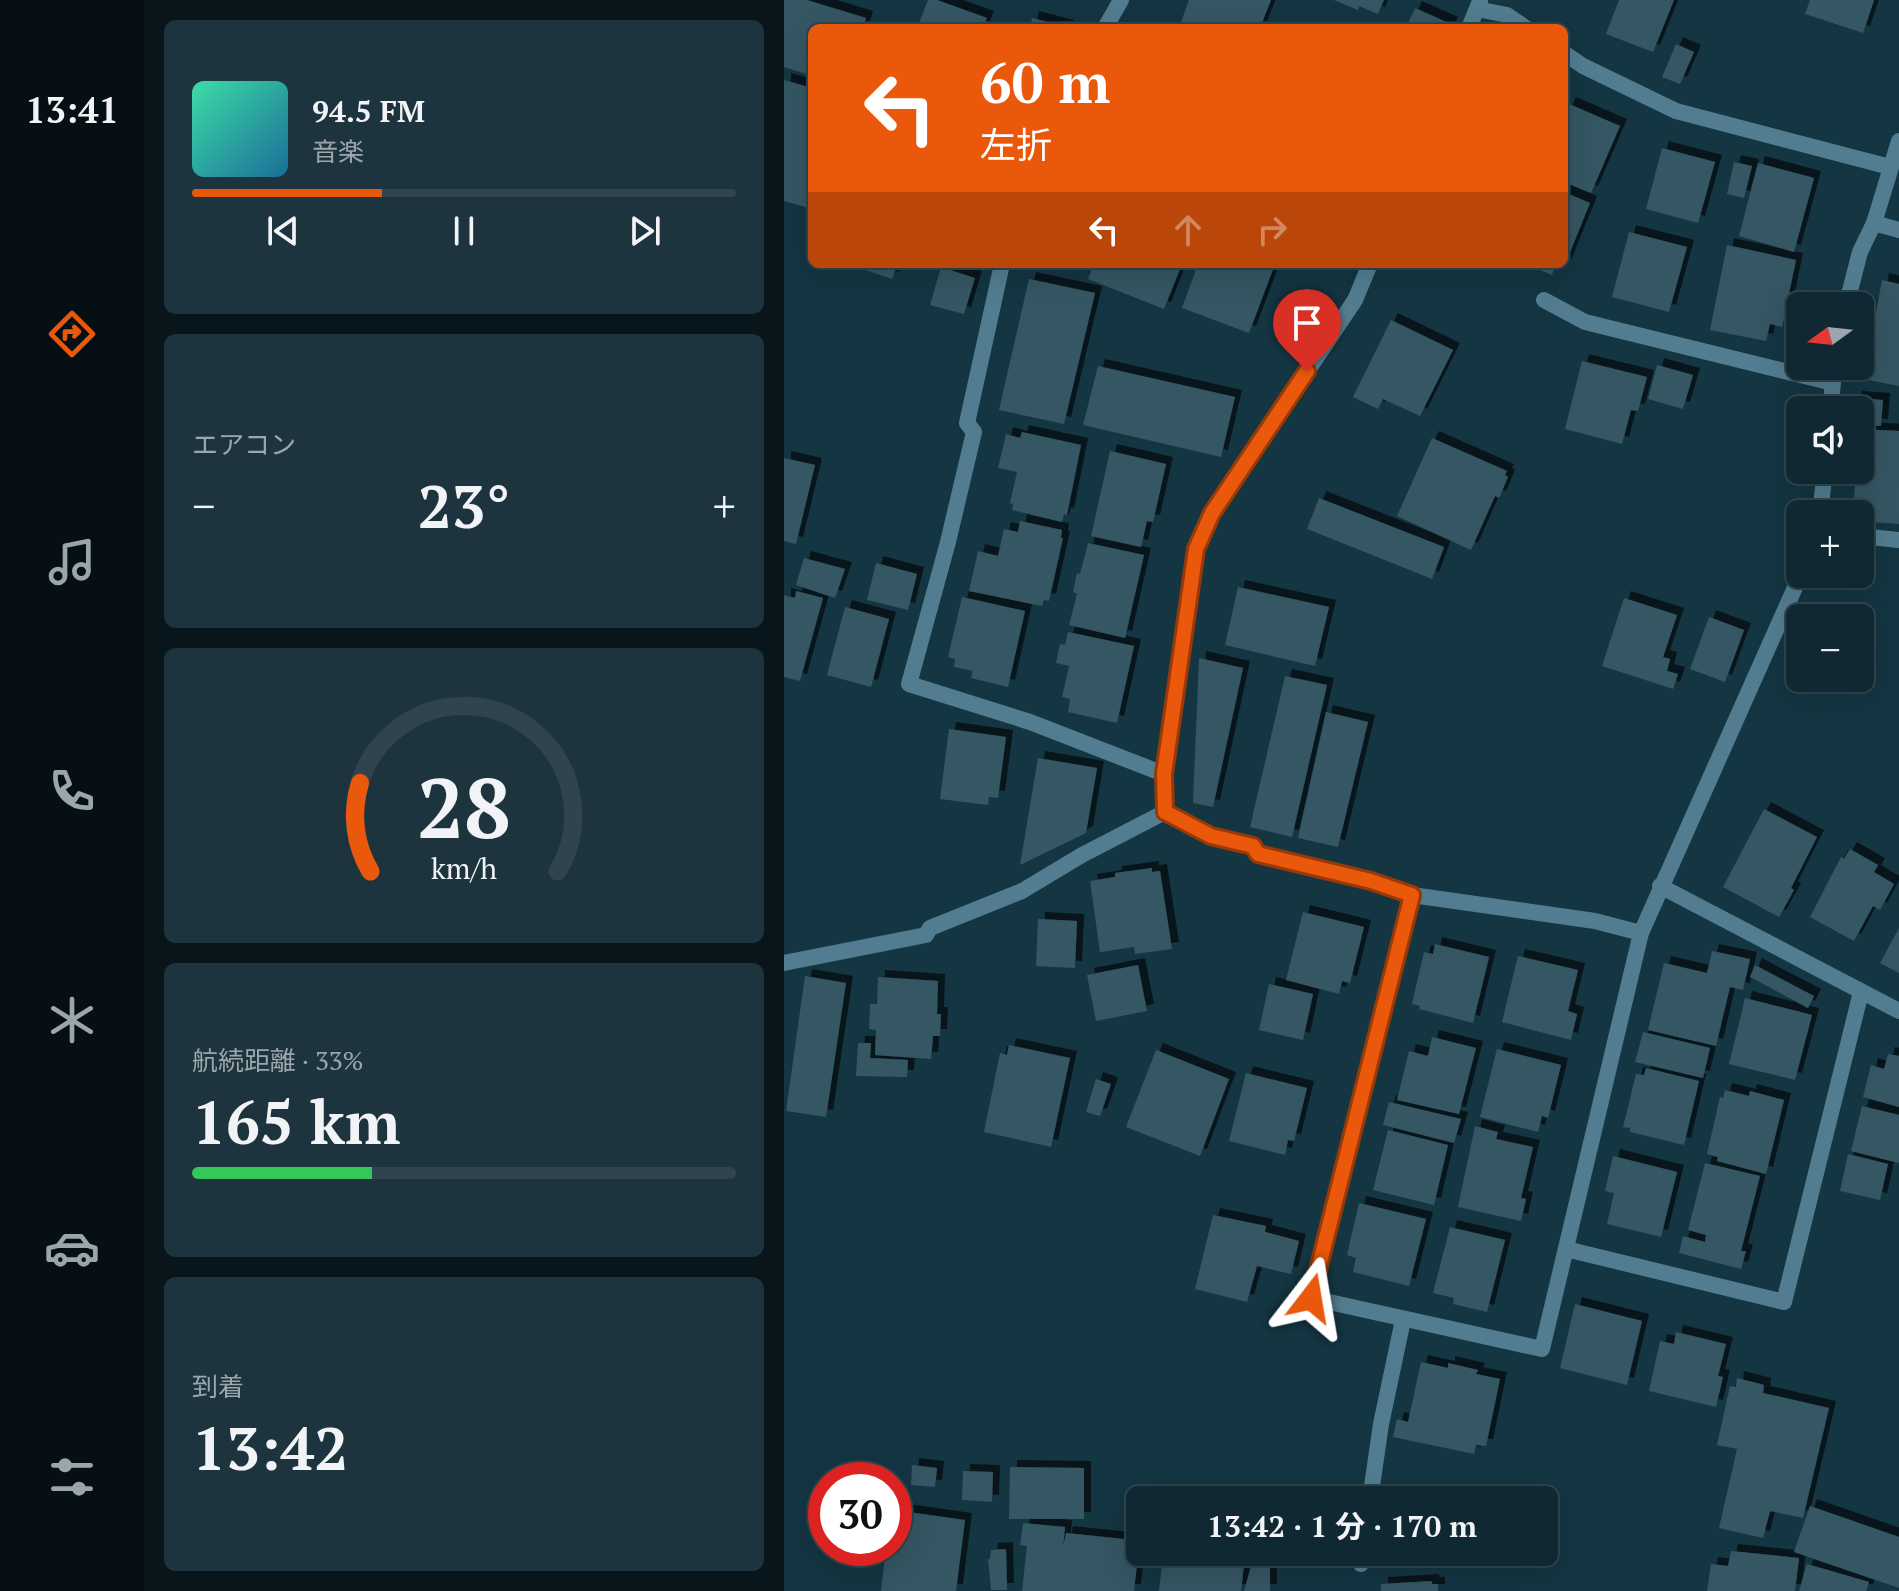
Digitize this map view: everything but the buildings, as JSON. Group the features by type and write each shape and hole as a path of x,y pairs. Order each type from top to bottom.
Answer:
{"street":[{"path":"1107,24 1121,0"},
{"path":"1471,24 1479,5 1507,15 1520,24"},
{"path":"1568,56 1676,111 1890,167"},
{"path":"1850,292 1860,252 1874,223 1899,141"},
{"path":"1874,223 1899,230"},
{"path":"1001,268 967,423 974,432 909,684 1030,722 1164,774"},
{"path":"1165,812 1164,774 1196,549 1212,513 1355,300 1368,268"},
{"path":"1544,300 1585,322 1833,383"},
{"path":"1832,396 1833,380"},
{"path":"1874,537 1899,540"},
{"path":"1412,895 1311,1298 1542,1349 1641,933 1795,588"},
{"path":"1165,812 1211,836 1253,846 1258,854 1371,881 1412,895 1595,921 1641,933"},
{"path":"784,963 926,935 930,928 1022,891 1082,855 1165,812"},
{"path":"1660,886 1899,1011"},
{"path":"1566,1249 1784,1302 1861,992"},
{"path":"1372,1486 1381,1424 1403,1320"}],"route":[{"path":"1307,371 1212,513 1196,549 1164,774 1165,812 1211,836 1253,846 1258,854 1371,881 1412,895 1311,1298"}]}
